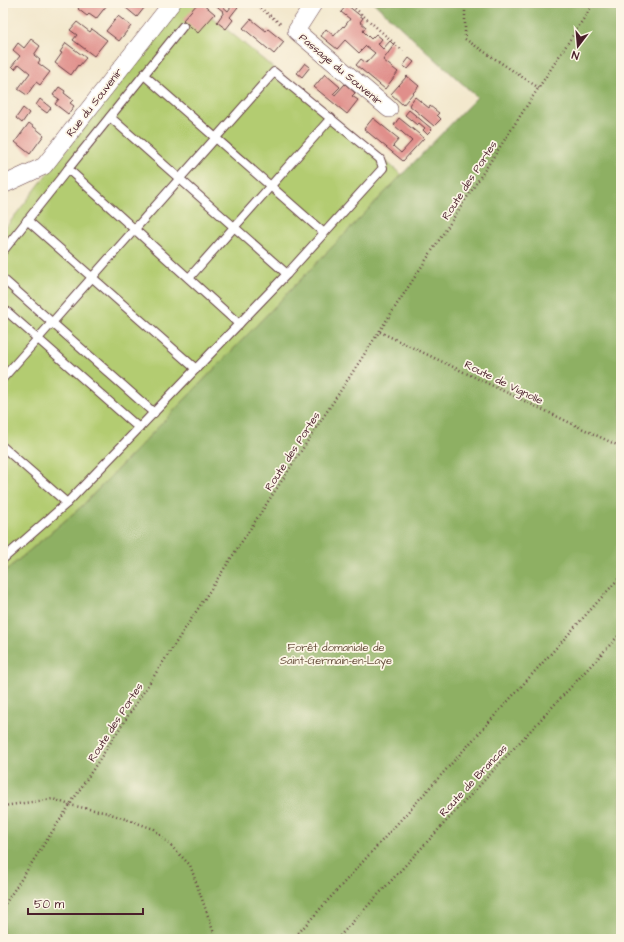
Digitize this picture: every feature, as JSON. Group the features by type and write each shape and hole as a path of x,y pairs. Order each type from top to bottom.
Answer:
{"street":[{"name":"Rue du Souvenir","path":"3,185 44,166 172,3"},
{"path":"296,31 314,3"},
{"name":"Passage du Souvenir","path":"296,31 389,109"}],"lane":[{"path":"3,251 183,26"},
{"path":"3,378 274,72 380,159 383,168 287,274 67,503 3,559"},
{"path":"144,75 324,233"},
{"path":"110,117 287,274"},
{"path":"189,278 331,118"},
{"path":"68,169 239,324"},
{"path":"27,220 196,369"},
{"path":"3,279 154,413"},
{"path":"3,308 139,428"},
{"path":"3,447 67,503"}],"path":[{"name":"Passage du Souvenir","path":"254,3 284,27 296,31"},
{"path":"348,3 403,51"},
{"path":"465,3 465,40 539,88"},
{"name":"Route des Portes","path":"3,907 594,3"},
{"name":"Route de Vignolle","path":"380,332 621,446"},
{"path":"293,939 621,576"},
{"name":"Route de Brancas","path":"337,939 621,633"},
{"path":"3,806 53,799 70,805 108,813 154,829 190,865 216,939"}],"green space":[{"path":"181,3 195,3 402,175 81,507 3,573 3,231"},
{"name":"Forêt domaniale de Saint-Germain-en-Laye","path":"374,3 621,3 621,939 3,939 3,573 81,507 477,97"}],"building":[{"path":"82,3 104,3 107,5 96,19 89,14 87,16 78,9"},
{"path":"120,3 148,3 137,17"},
{"path":"198,3 202,3 215,14 198,33 183,20"},
{"path":"213,3 223,3 221,5 228,11 231,7 227,3 241,3 230,17 233,20 226,29 217,22 224,12"},
{"path":"347,5 363,18 360,22 366,27 363,31 371,39 376,34 382,39 378,44 383,49 390,41 394,45 383,60 398,72 385,89 356,65 361,59 366,63 375,53 366,46 359,53 345,40 337,49 321,36 326,29 334,36 343,26 344,27 350,19 341,12"},
{"path":"118,16 131,26 119,41 106,31"},
{"path":"251,19 266,31 268,29 284,42 274,54 243,28"},
{"path":"77,22 90,32 92,29 107,40 94,56 73,40 77,35 70,30"},
{"path":"31,39 40,46 34,55 40,60 38,63 50,72 40,85 36,82 27,95 18,89 30,73 19,64 15,69 12,66 20,56 13,50 18,43 24,48"},
{"path":"66,43 86,58 79,66 78,65 71,75 55,63 62,53 60,52"},
{"path":"409,58 414,62 408,69 403,66"},
{"path":"305,63 310,67 302,77 297,73"},
{"path":"325,74 340,87 333,94 335,95 345,84 355,93 352,96 358,100 347,114 314,87"},
{"path":"407,76 419,86 403,105 391,94"},
{"path":"59,87 73,100 70,103 74,106 68,114 55,104 59,99 53,95"},
{"path":"415,97 429,108 430,106 439,113 437,115 441,119 434,126 409,105"},
{"path":"40,99 51,108 47,113 36,105"},
{"path":"23,108 29,113 22,123 16,118"},
{"path":"409,110 432,129 427,134 423,130 425,128 419,123 417,125 405,115"},
{"path":"373,118 399,139 393,146 401,153 412,141 394,125 399,118 424,138 403,161 364,129"},
{"path":"29,123 44,135 30,154 15,142"}]}
